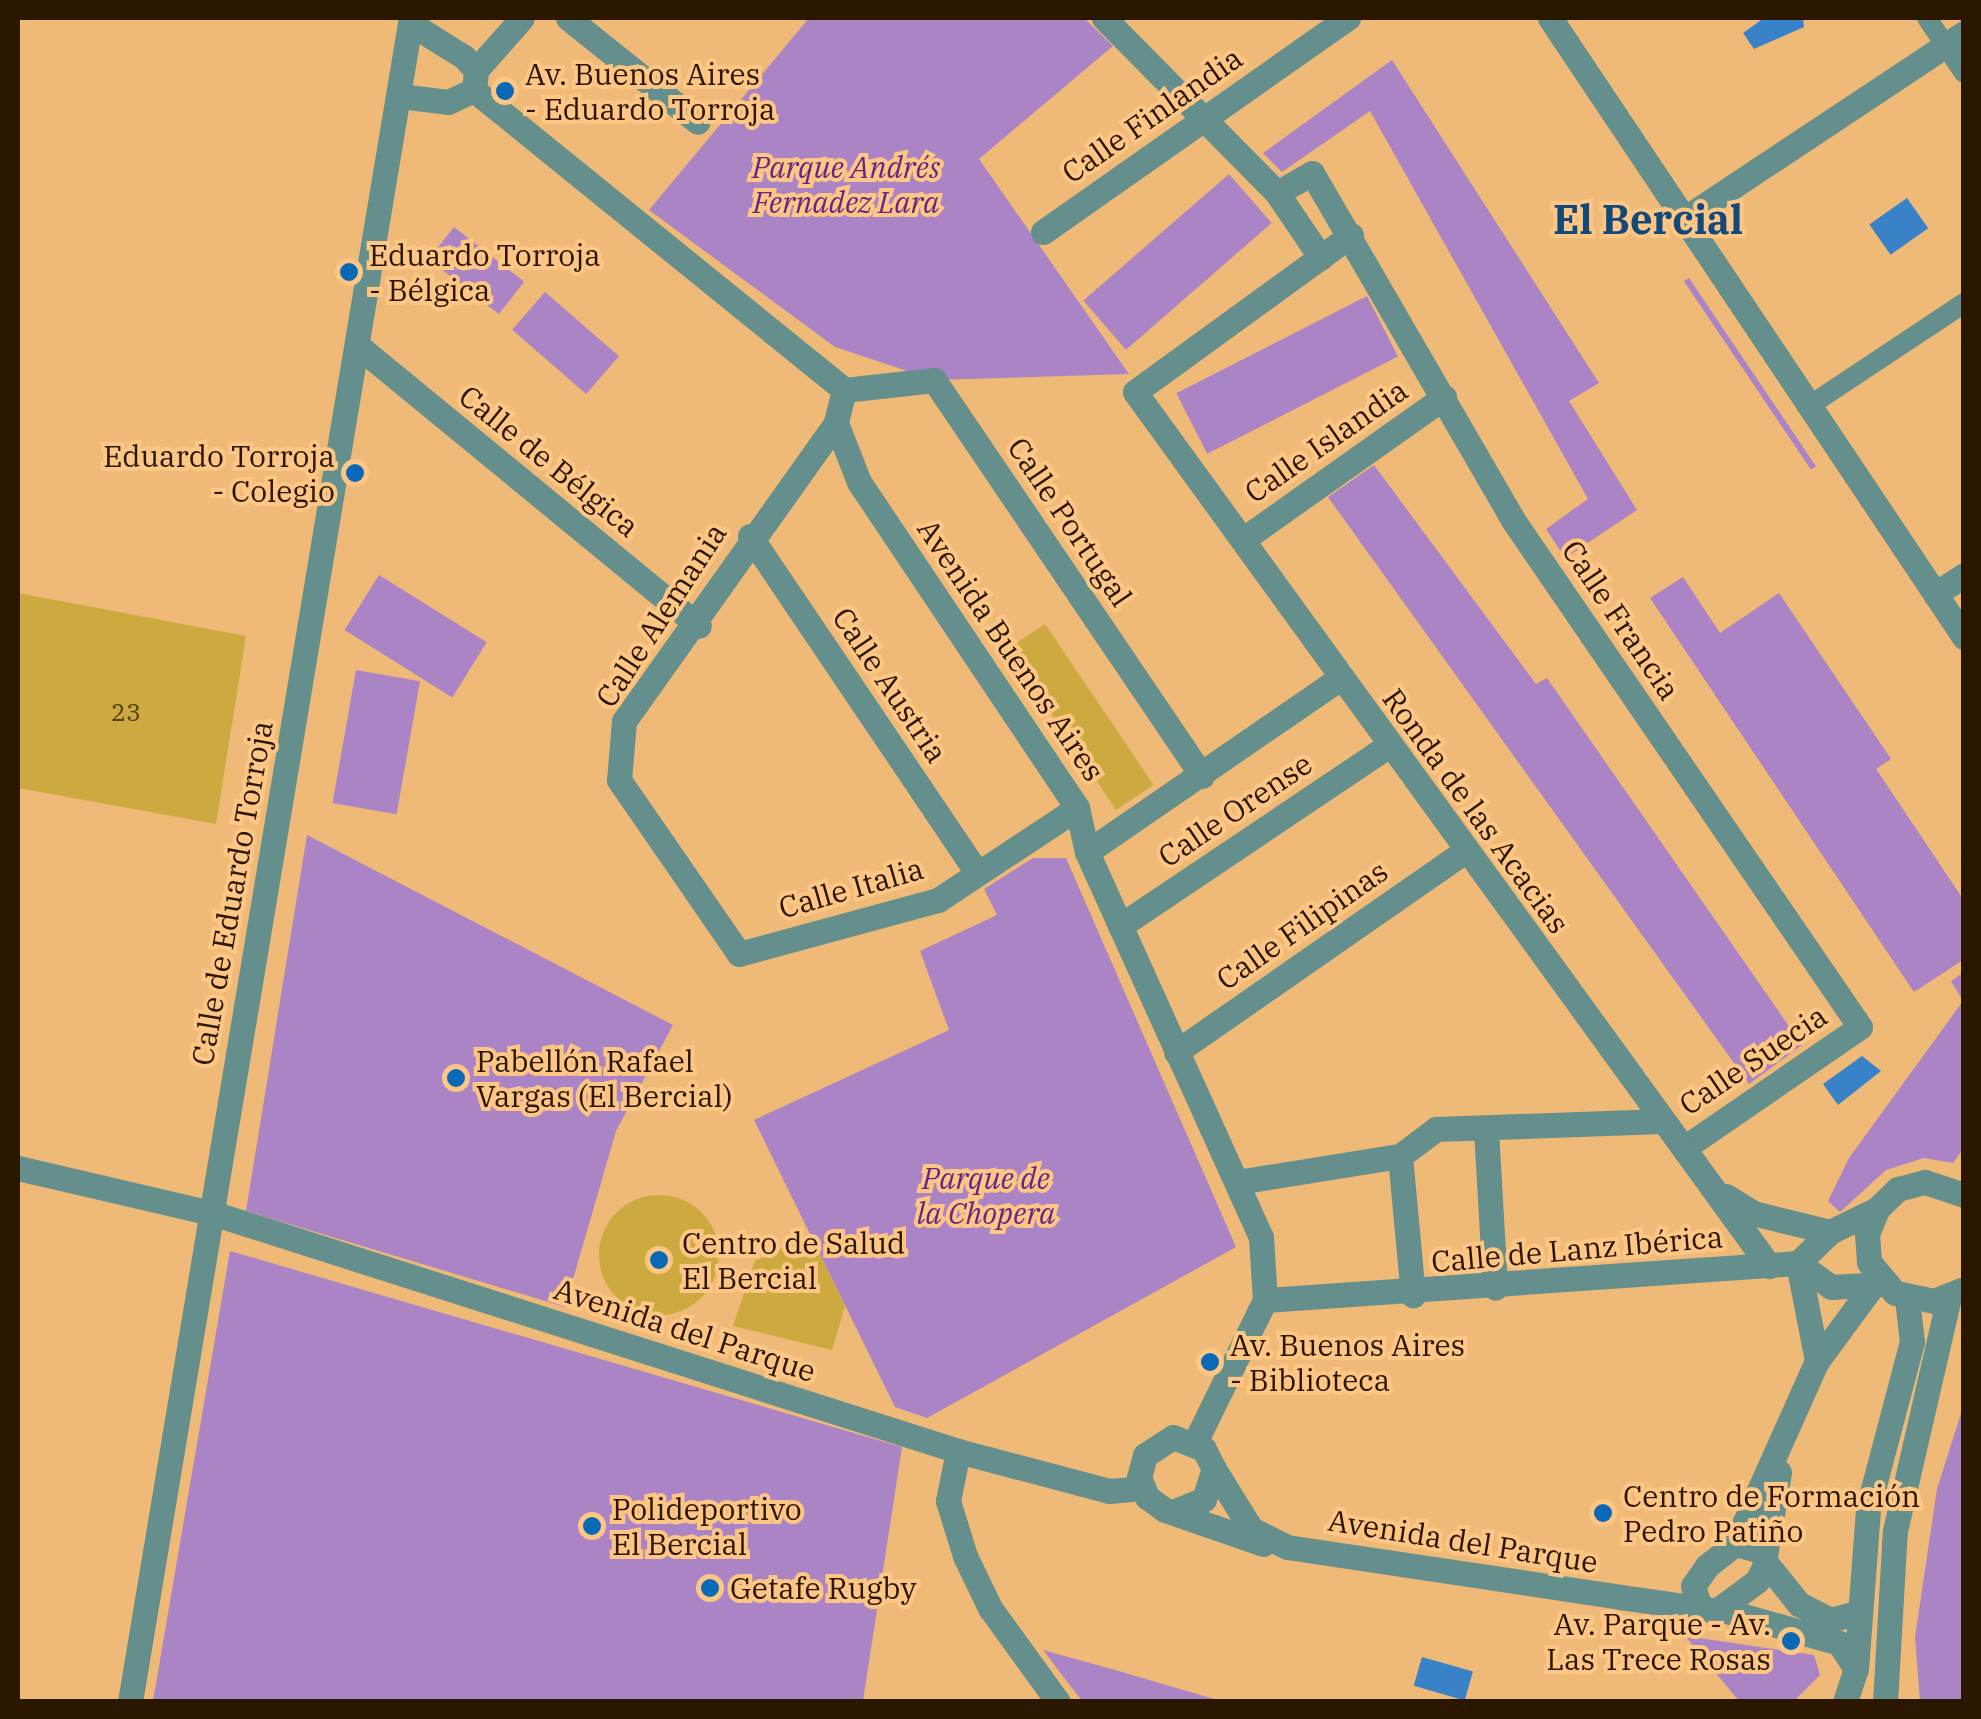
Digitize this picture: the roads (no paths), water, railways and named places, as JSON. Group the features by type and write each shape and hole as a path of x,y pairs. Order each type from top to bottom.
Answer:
{"street":[{"path":"400,96 448,102 475,80 522,18"},
{"path":"568,18 698,122"},
{"path":"1104,18 1277,193 1321,258 1351,235"},
{"name":"Calle Finlandia","path":"1043,232 1348,18"},
{"path":"1926,18 1954,38 1964,73"},
{"path":"1557,20 1684,218 1964,637"},
{"path":"411,21 475,80 844,390 836,423"},
{"name":"Calle de Eduardo Torroja","path":"130,1702 411,21"},
{"path":"1684,218 1954,38"},
{"name":"Calle Francia","path":"1277,193 1312,173 1513,520 1860,1027"},
{"name":"Ronda de las Acacias","path":"1321,258 1135,392 1245,538 1386,747 1769,1266"},
{"path":"1809,406 1964,303"},
{"name":"Calle de Bélgica","path":"358,346 699,626"},
{"name":"Calle Portugal","path":"844,390 934,380 1202,776"},
{"name":"Calle Islandia","path":"1245,538 1444,396"},
{"name":"Calle Alemania","path":"739,954 620,780 624,721 699,626 750,536 836,423"},
{"name":"Avenida Buenos Aires","path":"836,423 860,482 1077,808 1087,852 1261,1237 1265,1300 1196,1442"},
{"name":"Calle Austria","path":"750,536 976,870"},
{"path":"1935,594 1964,575"},
{"path":"1087,852 1340,678"},
{"name":"Calle Orense","path":"1120,926 1386,747"},
{"name":"Calle Italia","path":"739,954 938,900 976,870 1077,808"},
{"name":"Calle Filipinas","path":"1176,1052 1465,851"},
{"name":"Calle Suecia","path":"1684,1148 1860,1027"},
{"path":"1237,1182 1400,1156 1436,1130 1662,1120"},
{"path":"1486,1130 1495,1288"},
{"path":"1400,1156 1413,1294"},
{"name":"Avenida del Parque","path":"18,1168 212,1213 958,1451 1109,1491 1142,1488"},
{"path":"1798,1262 1830,1232 1877,1208 1911,1184 1939,1184 1964,1195"},
{"path":"1713,1188 1752,1213 1830,1232"},
{"path":"1877,1208 1867,1248 1877,1287"},
{"path":"1798,1262 1831,1287 1877,1287 1907,1298 1956,1292 1895,1530 1885,1702"},
{"path":"1798,1262 1817,1361"},
{"name":"Calle de Lanz Ibérica","path":"1265,1300 1413,1294 1798,1262"},
{"path":"1785,1442 1765,1559 1754,1586 1710,1608 1692,1592 1697,1577 1735,1544 1785,1442 1817,1361 1877,1287"},
{"path":"1844,1702 1856,1668 1857,1613 1868,1508 1912,1342 1907,1298"},
{"path":"1175,1511 1204,1499 1214,1470 1196,1442 1174,1437 1152,1446 1140,1466 1142,1488 1155,1505 1254,1543 1288,1547"},
{"path":"958,1451 948,1501 965,1556 990,1608 1058,1702"},
{"name":"Avenida del Parque","path":"1214,1470 1251,1529 1288,1547 1710,1608 1839,1642 1856,1668"},
{"path":"1735,1544 1752,1544 1799,1604 1830,1620 1857,1613"},
{"name":"Avenida del Parque","path":"1620,1598 1674,1590 1697,1577"}],"water":[{"path":"1764,18 1803,18 1804,27 1754,49 1743,33"},
{"path":"1907,198 1928,228 1891,255 1869,224"},
{"path":"1862,1056 1881,1071 1838,1105 1823,1084"},
{"path":"1422,1657 1473,1672 1465,1700 1414,1686"}],"place":[{"name":"Av. Buenos Aires - Eduardo Torroja","path":"505,91"},
{"name":"Eduardo Torroja - Bélgica","path":"349,272"},
{"name":"Eduardo Torroja - Colegio","path":"355,473"},
{"name":"Pabellón Rafael Vargas (El Bercial)","path":"456,1078"},
{"name":"Centro de Salud El Bercial","path":"659,1260"},
{"name":"Av. Buenos Aires - Biblioteca","path":"1210,1362"},
{"name":"Centro de Formación Pedro Patiño","path":"1603,1513"},
{"name":"Polideportivo El Bercial","path":"592,1526"},
{"name":"Getafe Rugby","path":"710,1588"},
{"name":"Av. Parque - Av. Las Trece Rosas","path":"1791,1641"}],"district":[{"name":"El Bercial","path":"1648,219"}],"park label":[{"name":"Parque Andrés Fernadez Lara","path":"846,184"},
{"name":"Parque de la Chopera","path":"986,1195"}]}
